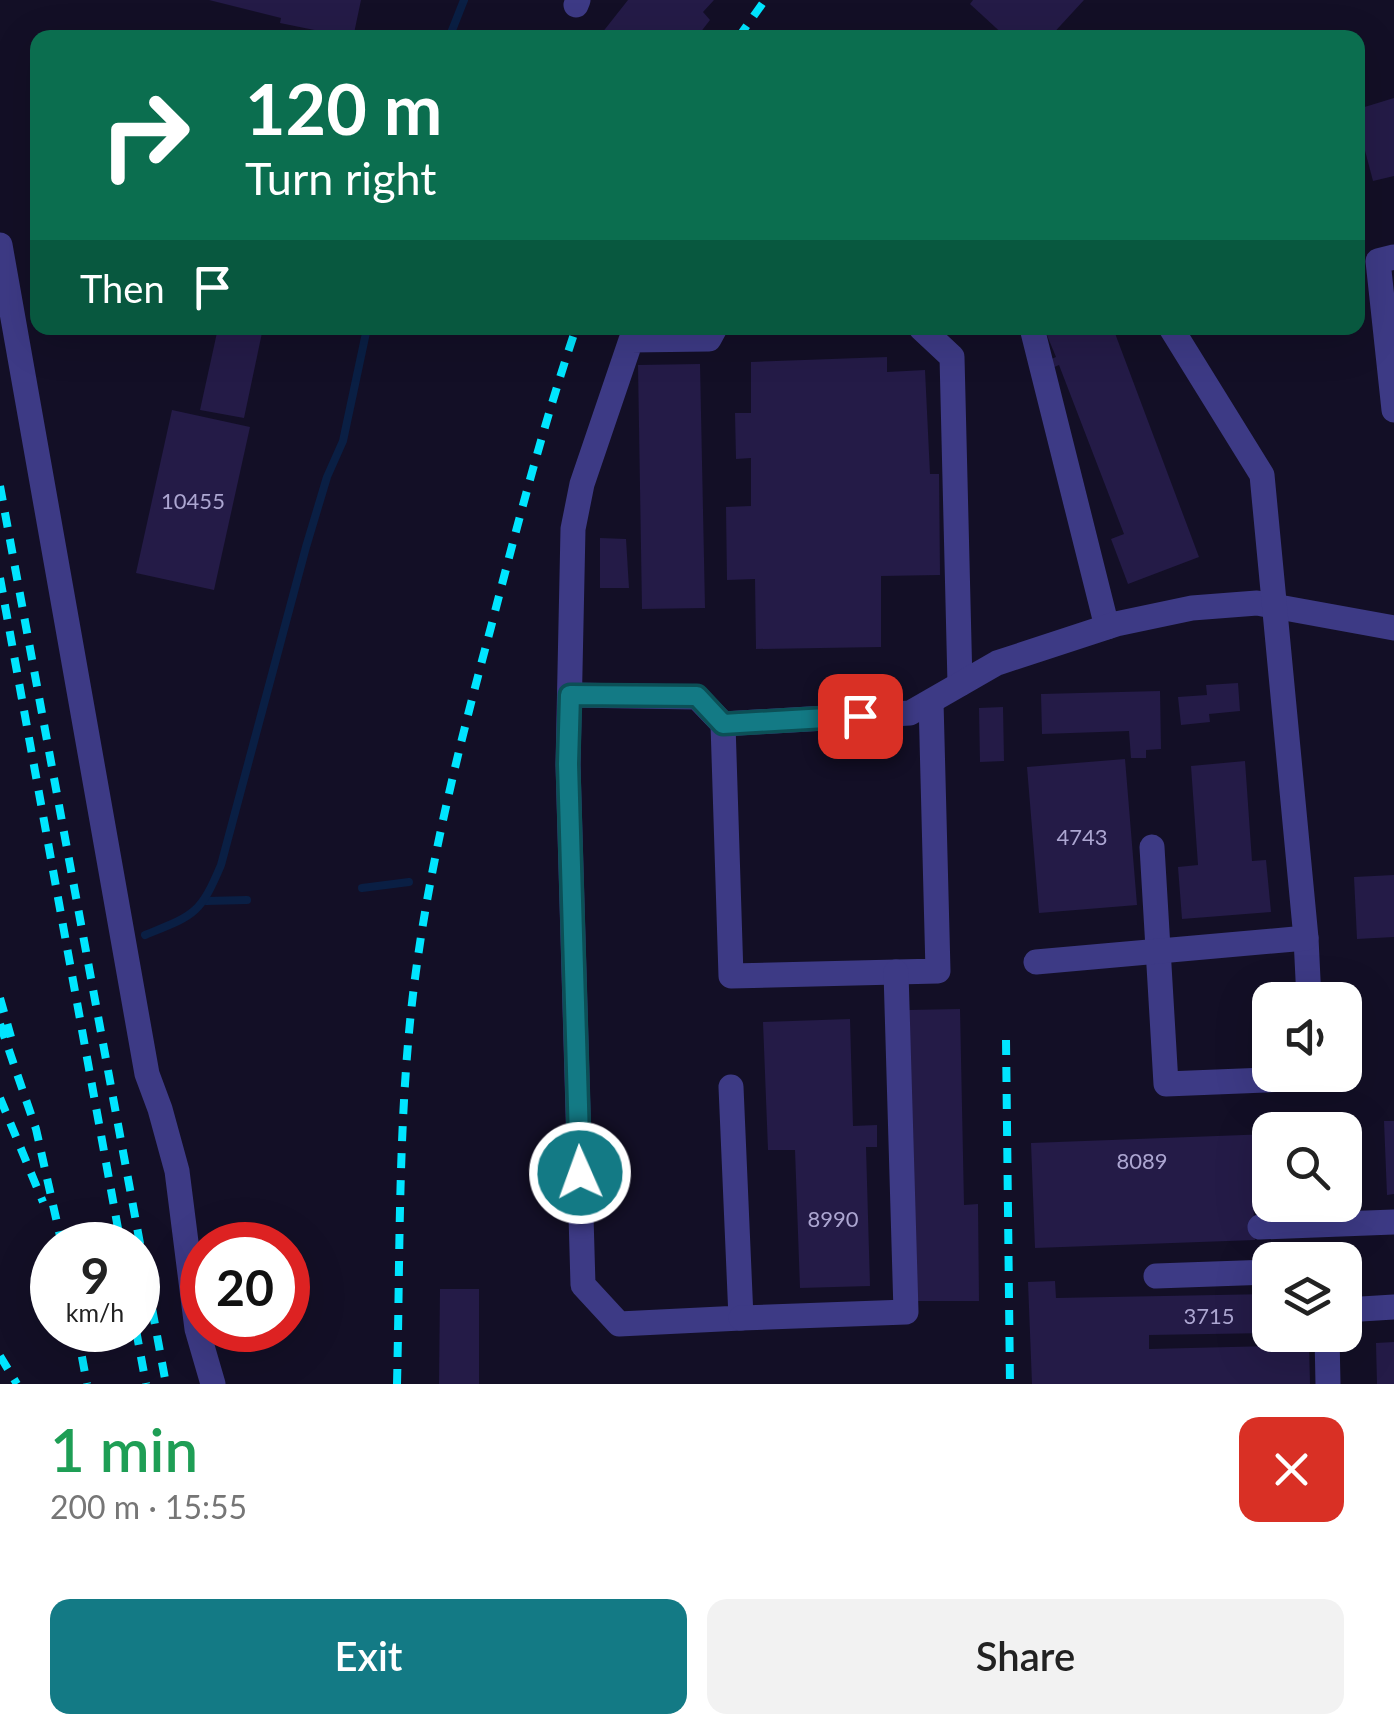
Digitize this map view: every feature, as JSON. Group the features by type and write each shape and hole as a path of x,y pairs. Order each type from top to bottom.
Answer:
{"lane":[{"path":"0,245 147,1074 177,1171 196,1328 213,1384"},
{"path":"1394,257 1378,261 1394,410"},
{"path":"712,335 710,340 631,340 582,484 574,529 568,764 583,1285 619,1324 906,1312 896,972"},
{"path":"929,335 952,356"},
{"path":"954,335 960,684"},
{"path":"1034,335 1108,627"},
{"path":"1175,335 1262,476 1308,982"},
{"path":"723,724 910,713 997,662 1108,627 1192,608 1257,603 1394,628"},
{"path":"570,695 697,696 723,724 730,976 938,971 931,701"},
{"path":"1152,846 1166,1084 1252,1080"},
{"path":"1036,962 1306,938"},
{"path":"730,1087 741,1318"},
{"path":"1260,1227 1394,1222"},
{"path":"1156,1276 1252,1273"},
{"path":"1362,1309 1394,1307"},
{"path":"1327,1352 1328,1384"}],"building":[{"path":"209,0 361,0 355,30 314,30 280,23 281,18"},
{"path":"628,0 714,0 703,12 710,20 702,30 604,30"},
{"path":"973,0 1084,0 1056,30 998,30 970,4"},
{"path":"1394,98 1394,176 1373,181 1365,151 1365,107"},
{"path":"216,335 262,335 244,418 200,410"},
{"path":"1047,335 1116,335 1199,557 1128,584 1111,539 1124,534 1059,365 1052,368 1049,360 1056,357"},
{"path":"887,357 887,372 925,370 930,474 939,474 940,575 881,576 881,647 756,649 755,579 727,580 726,507 751,506 751,458 736,459 735,413 751,413 751,362"},
{"path":"700,364 705,608 642,609 638,365"},
{"path":"172,410 250,427 214,590 136,573"},
{"path":"600,538 626,539 629,588 600,588"},
{"path":"1238,683 1240,711 1209,714 1210,722 1181,725 1178,697 1207,695 1206,685"},
{"path":"1160,691 1161,749 1146,750 1146,758 1131,758 1129,731 1042,734 1041,694"},
{"path":"1003,707 1004,761 980,762 979,708"},
{"path":"1125,759 1137,905 1039,913 1027,767"},
{"path":"1245,761 1252,861 1266,860 1271,912 1182,919 1178,867 1198,865 1191,766"},
{"path":"1394,875 1394,937 1357,939 1354,877"},
{"path":"960,1009 964,1205 978,1204 979,1301 915,1301 908,1010"},
{"path":"850,1019 853,1126 877,1125 877,1147 866,1147 870,1286 800,1288 795,1150 768,1150 763,1022"},
{"path":"1384,1121 1394,1121 1394,1194 1387,1195"},
{"path":"1252,1135 1255,1240 1035,1248 1031,1143"},
{"path":"1055,1281 1056,1298 1252,1294 1252,1333 1149,1335 1149,1349 1252,1346 1252,1352 1309,1352 1310,1384 1032,1384 1028,1282"},
{"path":"440,1289 479,1289 479,1384 439,1384"},
{"path":"1394,1342 1394,1384 1377,1384 1376,1343"}],"waterway":[{"path":"452,30 464,0"},
{"path":"145,935 175,923 201,904 221,865 306,547 327,477 343,441 366,335"},
{"path":"362,888 409,882"},
{"path":"206,901 247,900"}],"railway":[{"path":"744,30 765,0"},
{"path":"397,1384 404,1105 411,1012 425,914 478,675 574,335"},
{"path":"0,486 166,1384"},
{"path":"0,578 117,1222"},
{"path":"0,998 11,1037"},
{"path":"0,1024 36,1129 57,1222"},
{"path":"1006,1040 1010,1384"},
{"path":"0,1098 43,1202"},
{"path":"81,1352 87,1384"},
{"path":"140,1352 146,1384"},
{"path":"0,1356 17,1384"}],"route":[{"path":"580,1173 568,764 570,695 697,696 723,724 860,716"}]}
